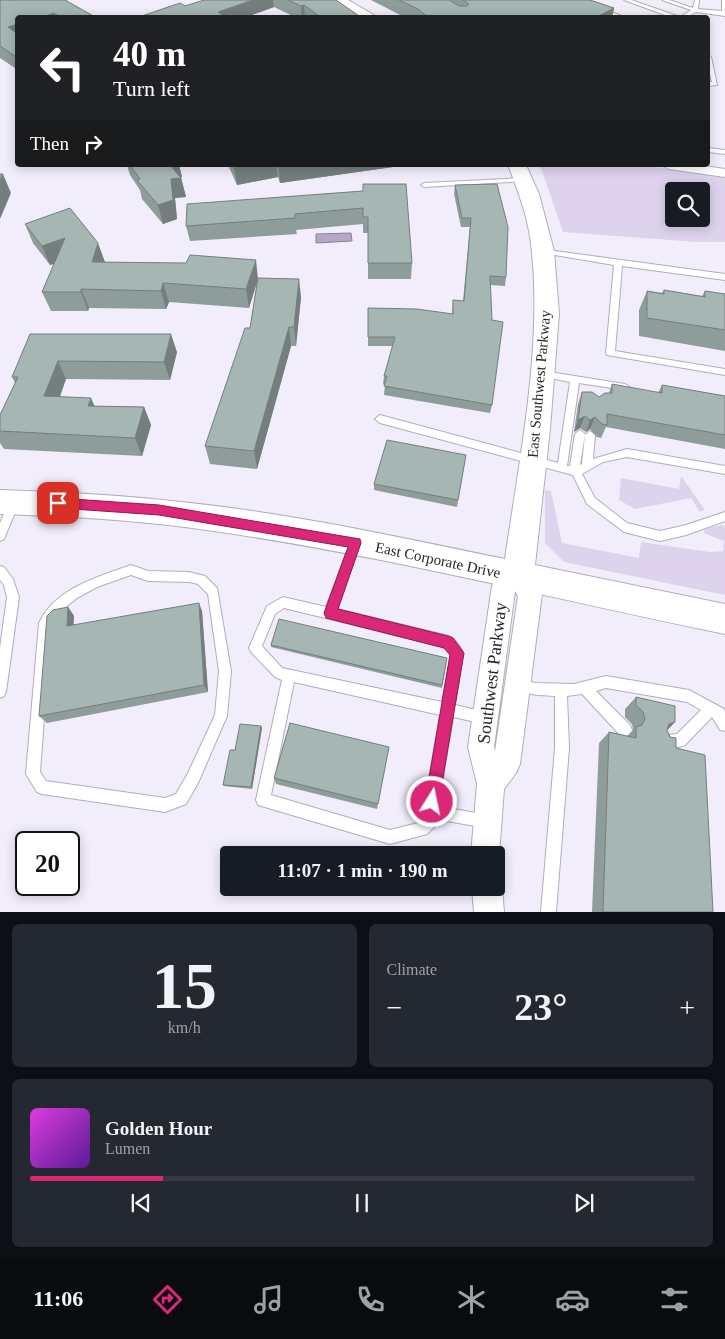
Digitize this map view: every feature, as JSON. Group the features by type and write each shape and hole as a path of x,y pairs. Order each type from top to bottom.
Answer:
{"street":[{"path":"338,0 366,15"},
{"path":"683,167 725,173"},
{"name":"East Southwest Parkway","path":"518,577 533,460 547,314 543,251 520,173"},
{"name":"East Corporate Drive","path":"7,502 58,503 159,510 355,543 725,619"},
{"name":"Southwest Parkway","path":"486,846 491,784 481,747 503,586 518,577 530,594 507,764 491,784"},
{"path":"488,896 489,912"}],"lane":[{"path":"626,0 671,15"},
{"path":"664,0 695,10 725,13 724,0"},
{"path":"695,10 697,0"},
{"path":"592,7 614,15"},
{"path":"686,15 695,10"},
{"path":"710,65 715,84 710,84"},
{"path":"710,150 725,152"},
{"path":"424,185 520,173"},
{"path":"543,251 725,277"},
{"path":"618,263 610,353 725,372"},
{"path":"542,374 575,379 597,386 637,389"},
{"path":"562,468 575,379"},
{"path":"380,419 575,472 602,459 627,453 725,470"},
{"path":"587,466 585,434 575,472 591,501 624,528 660,536 686,530 725,516"},
{"path":"0,536 7,502"},
{"path":"330,613 355,543"},
{"path":"0,570 9,583 13,597 0,692"},
{"path":"131,570 148,576 189,577 201,580 213,592 225,671 221,716 193,778 181,799 165,805 42,787 33,774 45,623 56,607 76,590 131,570"},
{"path":"485,718 448,710 289,675 279,673 255,648 271,610 283,602 448,642 457,653 448,710 432,802 439,813 487,820"},
{"path":"289,675 263,800 390,837 422,829 439,813"},
{"path":"517,685 535,689 561,690 606,682 689,696 720,714 725,725"},
{"path":"584,687 625,730"},
{"path":"548,912 562,748 561,690"},
{"path":"663,741 680,740 711,709"}],"shaded area":[{"path":"541,167 653,167 725,177 725,242 696,242 563,232"},
{"path":"351,233 352,241 316,243 316,234"},
{"path":"681,476 705,510 700,512 691,498 635,509 619,500 621,478 679,489"},
{"path":"545,490 551,491 562,543 639,558 641,542 710,552 723,551 724,541 704,533 704,528 723,525 725,528 725,595 564,562 545,543"}],"building":[{"path":"0,0 65,0 92,15 57,15 54,13 48,15 15,15 15,25 8,27 15,32 15,56 0,46"},
{"path":"204,0 253,0 218,12 222,15 145,15 180,3 185,6"},
{"path":"288,0 336,0 358,15 318,15 304,5 301,6"},
{"path":"399,0 449,0 459,6 467,6 469,4 463,0 590,0 614,8 601,15 425,15 418,9"},
{"path":"131,167 172,167 181,178 171,179 173,200 158,205 137,180 140,179"},
{"path":"363,184 406,184 412,263 368,263 368,217 363,217 363,208 295,214 295,218 186,226 187,204 363,191"},
{"path":"497,184 508,227 506,277 490,276 492,320 503,322 492,405 384,386 387,376 384,376 395,337 368,337 368,308 417,309 453,314 453,300 464,301 471,218 462,218 455,185"},
{"path":"70,208 98,243 92,262 186,263 190,255 256,260 246,289 163,283 161,291 81,289 81,292 42,292 65,238 42,246 25,224"},
{"path":"258,278 299,279 294,327 289,327 254,451 205,446 245,328 250,328"},
{"path":"664,290 705,297 705,291 725,294 725,330 647,318 647,291 664,294"},
{"path":"30,334 171,334 164,362 58,361 44,396 91,398 88,406 144,407 135,438 0,431 0,415 18,377 12,377"},
{"path":"612,384 662,393 662,385 725,396 725,435 607,414 607,425 602,424 595,417 590,420 585,416 578,420 582,392 592,392 599,397 605,393 612,393"},
{"path":"387,440 466,455 458,500 374,484"},
{"path":"199,603 204,685 39,716 47,616 53,610 68,607 67,626"},
{"path":"279,619 447,658 442,685 271,645"},
{"path":"636,697 675,706 675,722 669,724 667,730 670,737 676,738 676,748 705,755 713,912 603,912 609,732 636,738 636,727 642,725 645,719 643,712 636,705"},
{"path":"290,723 389,747 378,804 274,778"},
{"path":"240,724 261,726 251,787 223,785 230,750 235,750"}],"route":[{"path":"58,503 159,510 355,543 330,613 448,642 457,653 432,802"}]}
